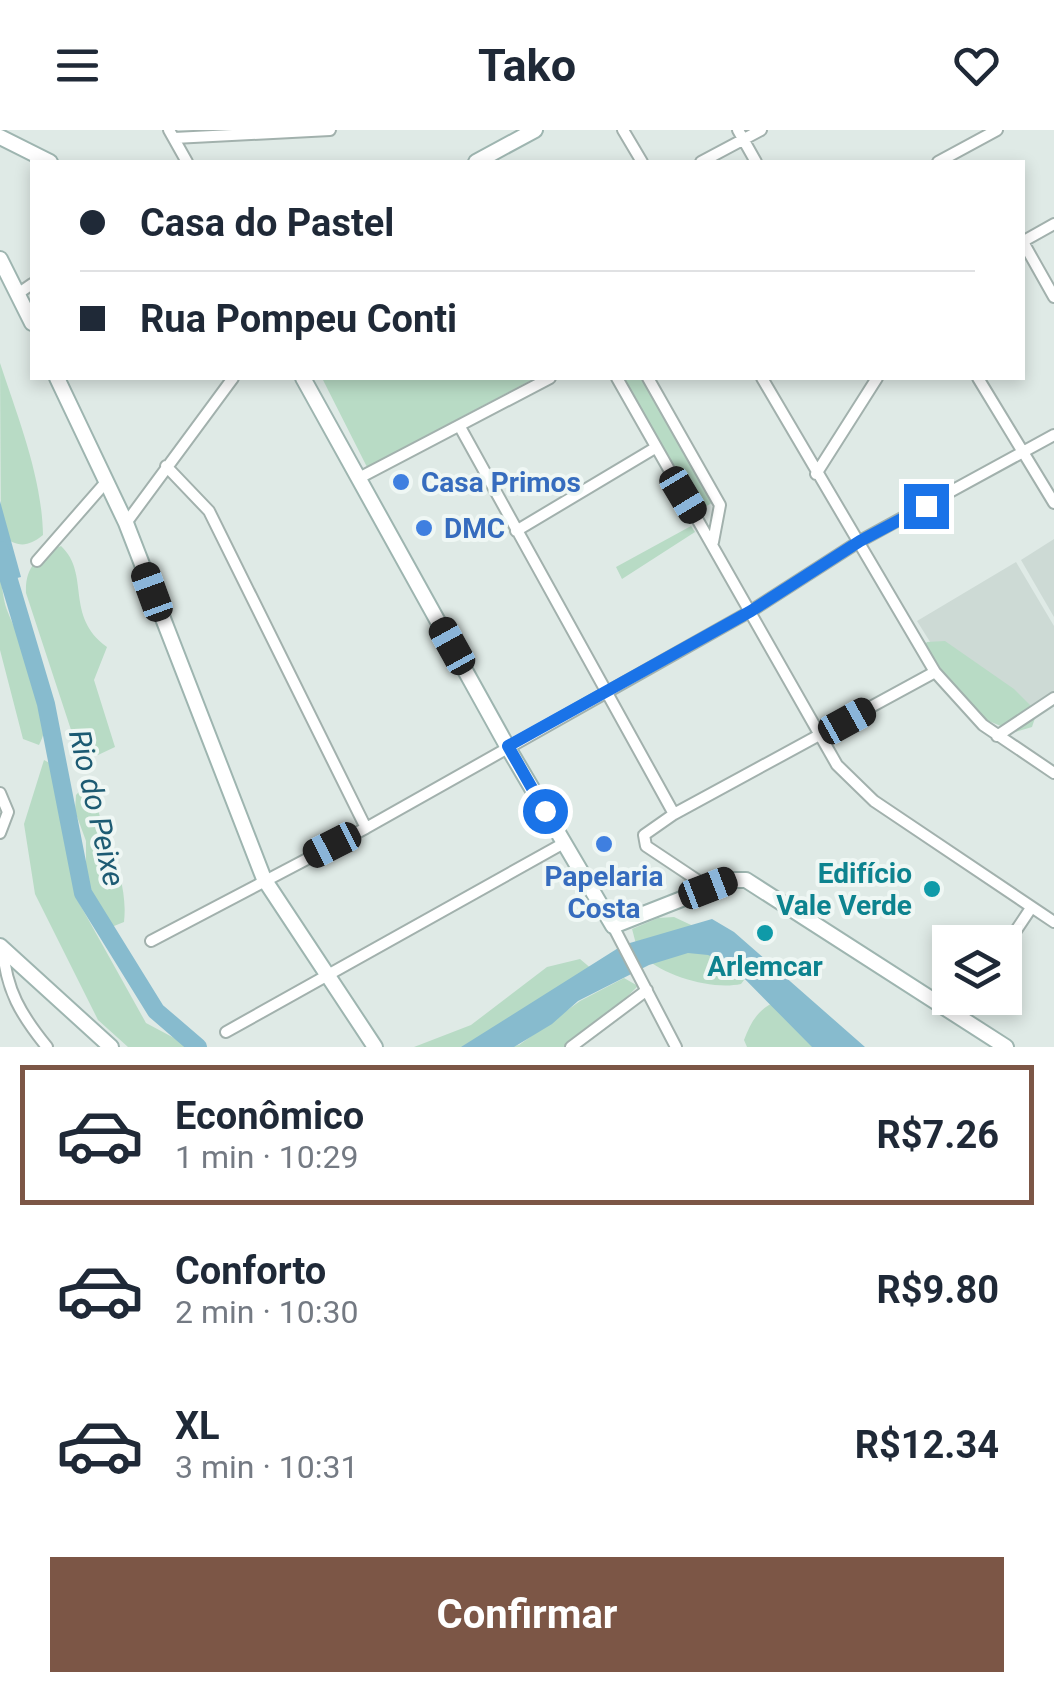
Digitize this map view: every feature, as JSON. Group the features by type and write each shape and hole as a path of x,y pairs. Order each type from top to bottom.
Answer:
{"street":[{"path":"186,160 172,134 330,130"},
{"path":"480,160 535,130"},
{"path":"623,130 641,160"},
{"path":"704,160 741,135 761,130"},
{"path":"942,160 997,130"},
{"path":"741,135 755,160"},
{"path":"0,137 46,160"},
{"path":"1025,241 1054,224"},
{"path":"1025,246 1054,297"},
{"path":"0,259 26,289"},
{"path":"58,380 126,523 264,879 375,1047"},
{"path":"126,523 230,380"},
{"path":"304,380 615,930 676,1047"},
{"path":"359,478 546,380"},
{"path":"618,380 751,611 818,738 837,765 874,802 1054,922"},
{"path":"649,380 720,505 719,525 709,538"},
{"path":"763,380 935,672 997,736 1054,774"},
{"path":"816,474 876,380"},
{"path":"979,380 1054,503"},
{"path":"460,427 674,814"},
{"path":"151,942 366,828 751,611 860,541 1054,435"},
{"path":"516,531 656,448"},
{"path":"166,466 208,511 366,828"},
{"path":"37,561 106,482"},
{"path":"708,888 646,846 649,830 935,672"},
{"path":"997,736 1054,698"},
{"path":"1,797 8,812 3,831"},
{"path":"226,1032 564,843"},
{"path":"615,930 708,888 730,880 746,880 1006,1047"},
{"path":"1020,925 1031,908"},
{"path":"2,948 8,987 22,1017 46,1047"},
{"path":"2,948 111,1047"},
{"path":"571,1047 646,988"}],"shaded area":[{"path":"1054,539 1054,617 1021,560"},
{"path":"1016,562 1054,626 1054,693 1003,724 962,693 917,621"}],"green space":[{"path":"0,363 28,448 42,513 43,535 27,544 17,544 1,535"},
{"path":"323,380 531,380 367,467"},
{"path":"623,380 645,380 712,503 697,511"},
{"path":"691,526 695,532 622,579 616,567"},
{"path":"61,546 75,569 86,622 107,647 94,680 115,747 98,755 82,754 74,739 26,593 34,564"},
{"path":"0,578 7,610 43,694 45,729 39,745 23,739 0,650"},
{"path":"945,641 1014,689 1037,712 1032,727 1015,732 984,719 920,650 927,642"},
{"path":"44,760 59,768 78,901 146,1023 191,1047 128,1047 98,1020 35,894 24,824"},
{"path":"88,782 95,783 100,817 122,884 124,922 109,928 95,920 86,890 86,841 75,811 76,795"},
{"path":"674,917 734,945 751,971 741,984 690,980 664,971 644,957 632,929 658,918"},
{"path":"580,959 593,970 467,1047 414,1047 471,1025 547,967"},
{"path":"624,978 638,986 576,1047 508,1047 519,1045 580,1001"},
{"path":"774,1002 837,1047 747,1047 744,1040 752,1022"}],"water":[{"path":"0,501 21,577 1,582 0,577"},
{"path":"712,919 734,932 865,1047 812,1047 732,966 708,955 688,953 649,965 578,1001 552,1024 514,1047 461,1047 623,945"}],"waterway":[{"name":"Rio do Peixe","path":"0,550 46,704 83,893 156,1011 198,1047"}],"place":[{"name":"Casa Primos","path":"401,482"},
{"name":"DMC","path":"424,528"},
{"name":"Papelaria Costa","path":"604,844"},
{"name":"Edifício Vale Verde","path":"932,889"},
{"name":"Arlemcar","path":"765,933"}],"route":[{"path":"545,811 508,746 751,611 860,541 926,506"}]}
